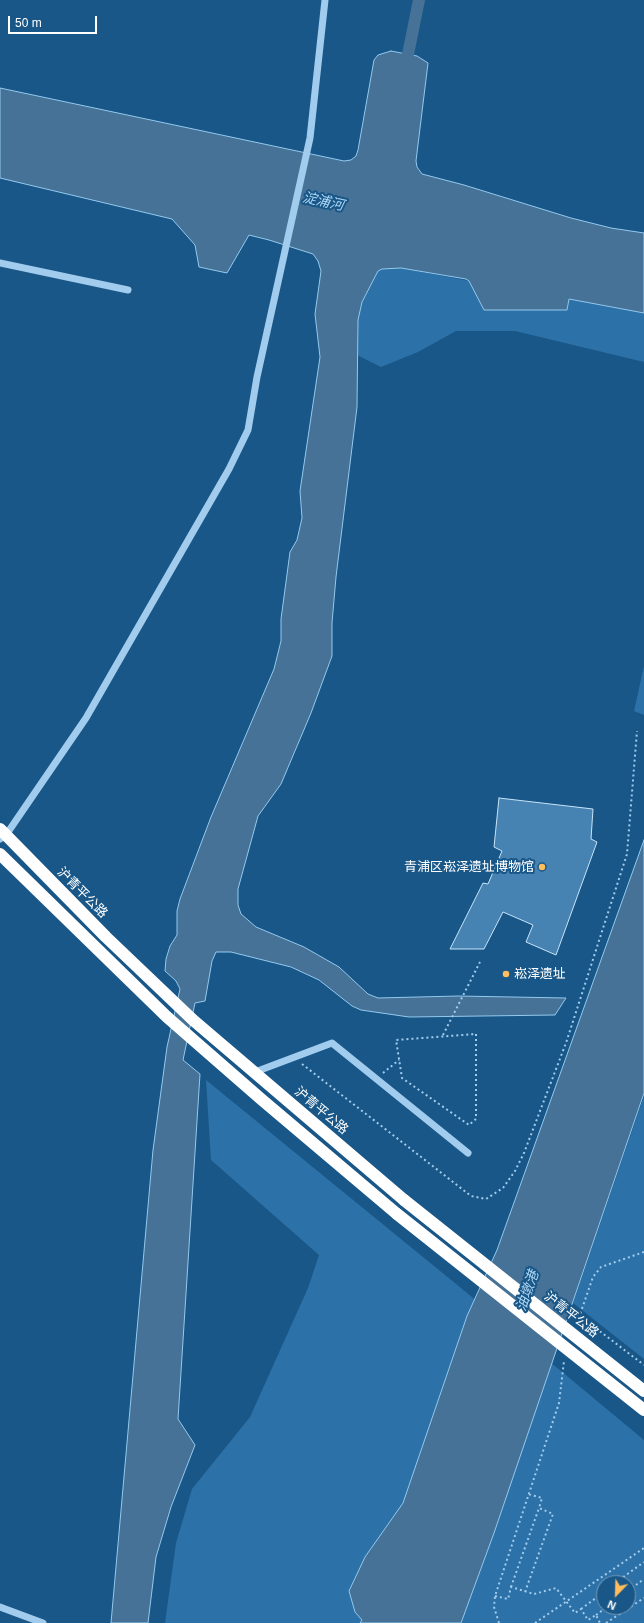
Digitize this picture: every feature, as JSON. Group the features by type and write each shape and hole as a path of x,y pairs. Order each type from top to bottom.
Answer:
{"highway":[{"name":"沪青平公路","path":"2,834 106,937 193,1020 404,1200 644,1391"},
{"path":"0,854 167,1017 193,1040 397,1214 644,1410"}],"street":[{"path":"2,834 86,718 229,469 248,430 284,253 310,138 325,0"},
{"path":"0,263 128,290"},
{"path":"255,1072 332,1043 468,1153"},
{"path":"0,1607 43,1623"}],"path":[{"path":"293,1057 471,1196 486,1199 503,1188 515,1171 524,1153 566,1043 627,854 637,731"},
{"path":"443,1035 480,962"},
{"path":"476,1034 476,1119 469,1125 402,1078 399,1060 396,1040 443,1035 476,1034"},
{"path":"376,1078 399,1060"},
{"path":"575,1330 593,1276 601,1267 644,1252"},
{"path":"580,1315 644,1365"},
{"path":"499,1623 494,1607 495,1596 559,1403 562,1365 565,1358"},
{"path":"495,1596 508,1599 539,1508 542,1498 528,1494"},
{"path":"525,1592 553,1514 539,1508"},
{"path":"535,1623 644,1548"},
{"path":"626,1575 644,1562"},
{"path":"512,1588 534,1594 556,1588 575,1613 596,1598"},
{"path":"606,1623 644,1598"},
{"path":"581,1608 588,1620 596,1615 600,1623"}],"shaded area":[{"path":"401,268 469,281 484,310 567,310 569,299 644,313 644,362 515,331 456,331 418,352 381,367 357,355 358,320 362,302 378,271 382,269"},
{"path":"644,666 644,715 634,711"},
{"path":"206,1080 461,1288 644,1440 644,1623 165,1623 176,1543 192,1489 250,1417 308,1288 319,1255 211,1160"},
{"path":"644,1096 644,1359 573,1303"}],"water":[{"name":"淀浦河","path":"391,51 417,56 428,63 416,161 417,167 422,174 464,185 571,218 611,228 644,233 644,313 569,299 567,310 484,310 469,281 466,279 401,268 382,269 378,271 362,302 358,320 357,407 336,577 332,623 332,656 311,713 281,784 258,816 238,889 238,905 241,914 256,927 304,947 339,967 368,994 378,998 458,996 566,998 555,1015 409,1017 361,1010 352,1006 319,980 291,967 231,952 216,952 212,961 205,1001 195,1003 183,1060 200,1074 178,1419 195,1445 171,1507 156,1557 148,1623 111,1623 153,1150 167,1047 180,989 176,981 165,971 166,959 170,946 177,935 177,911 180,899 211,817 274,669 281,641 281,619 290,552 297,540 302,518 300,491 320,357 315,314 321,271 318,261 313,254 249,235 227,273 199,267 195,245 172,219 0,178 0,88 344,161 351,160 356,156 358,150 374,60 378,55"},
{"name":"油墩港","path":"644,840 644,1093 494,1533 461,1623 360,1623 362,1620 355,1612 349,1591 365,1557 403,1503 467,1316 497,1250"}],"building":[{"name":"青浦区崧泽遗址博物馆","path":"499,798 593,809 591,839 597,842 556,955 526,942 533,925 503,912 484,949 450,949 483,883 488,884 502,851 494,847"}],"waterway":[{"path":"405,69 419,0"}],"place":[{"name":"青浦区崧泽遗址博物馆","path":"542,867"},
{"name":"崧泽遗址","path":"506,974"}]}
